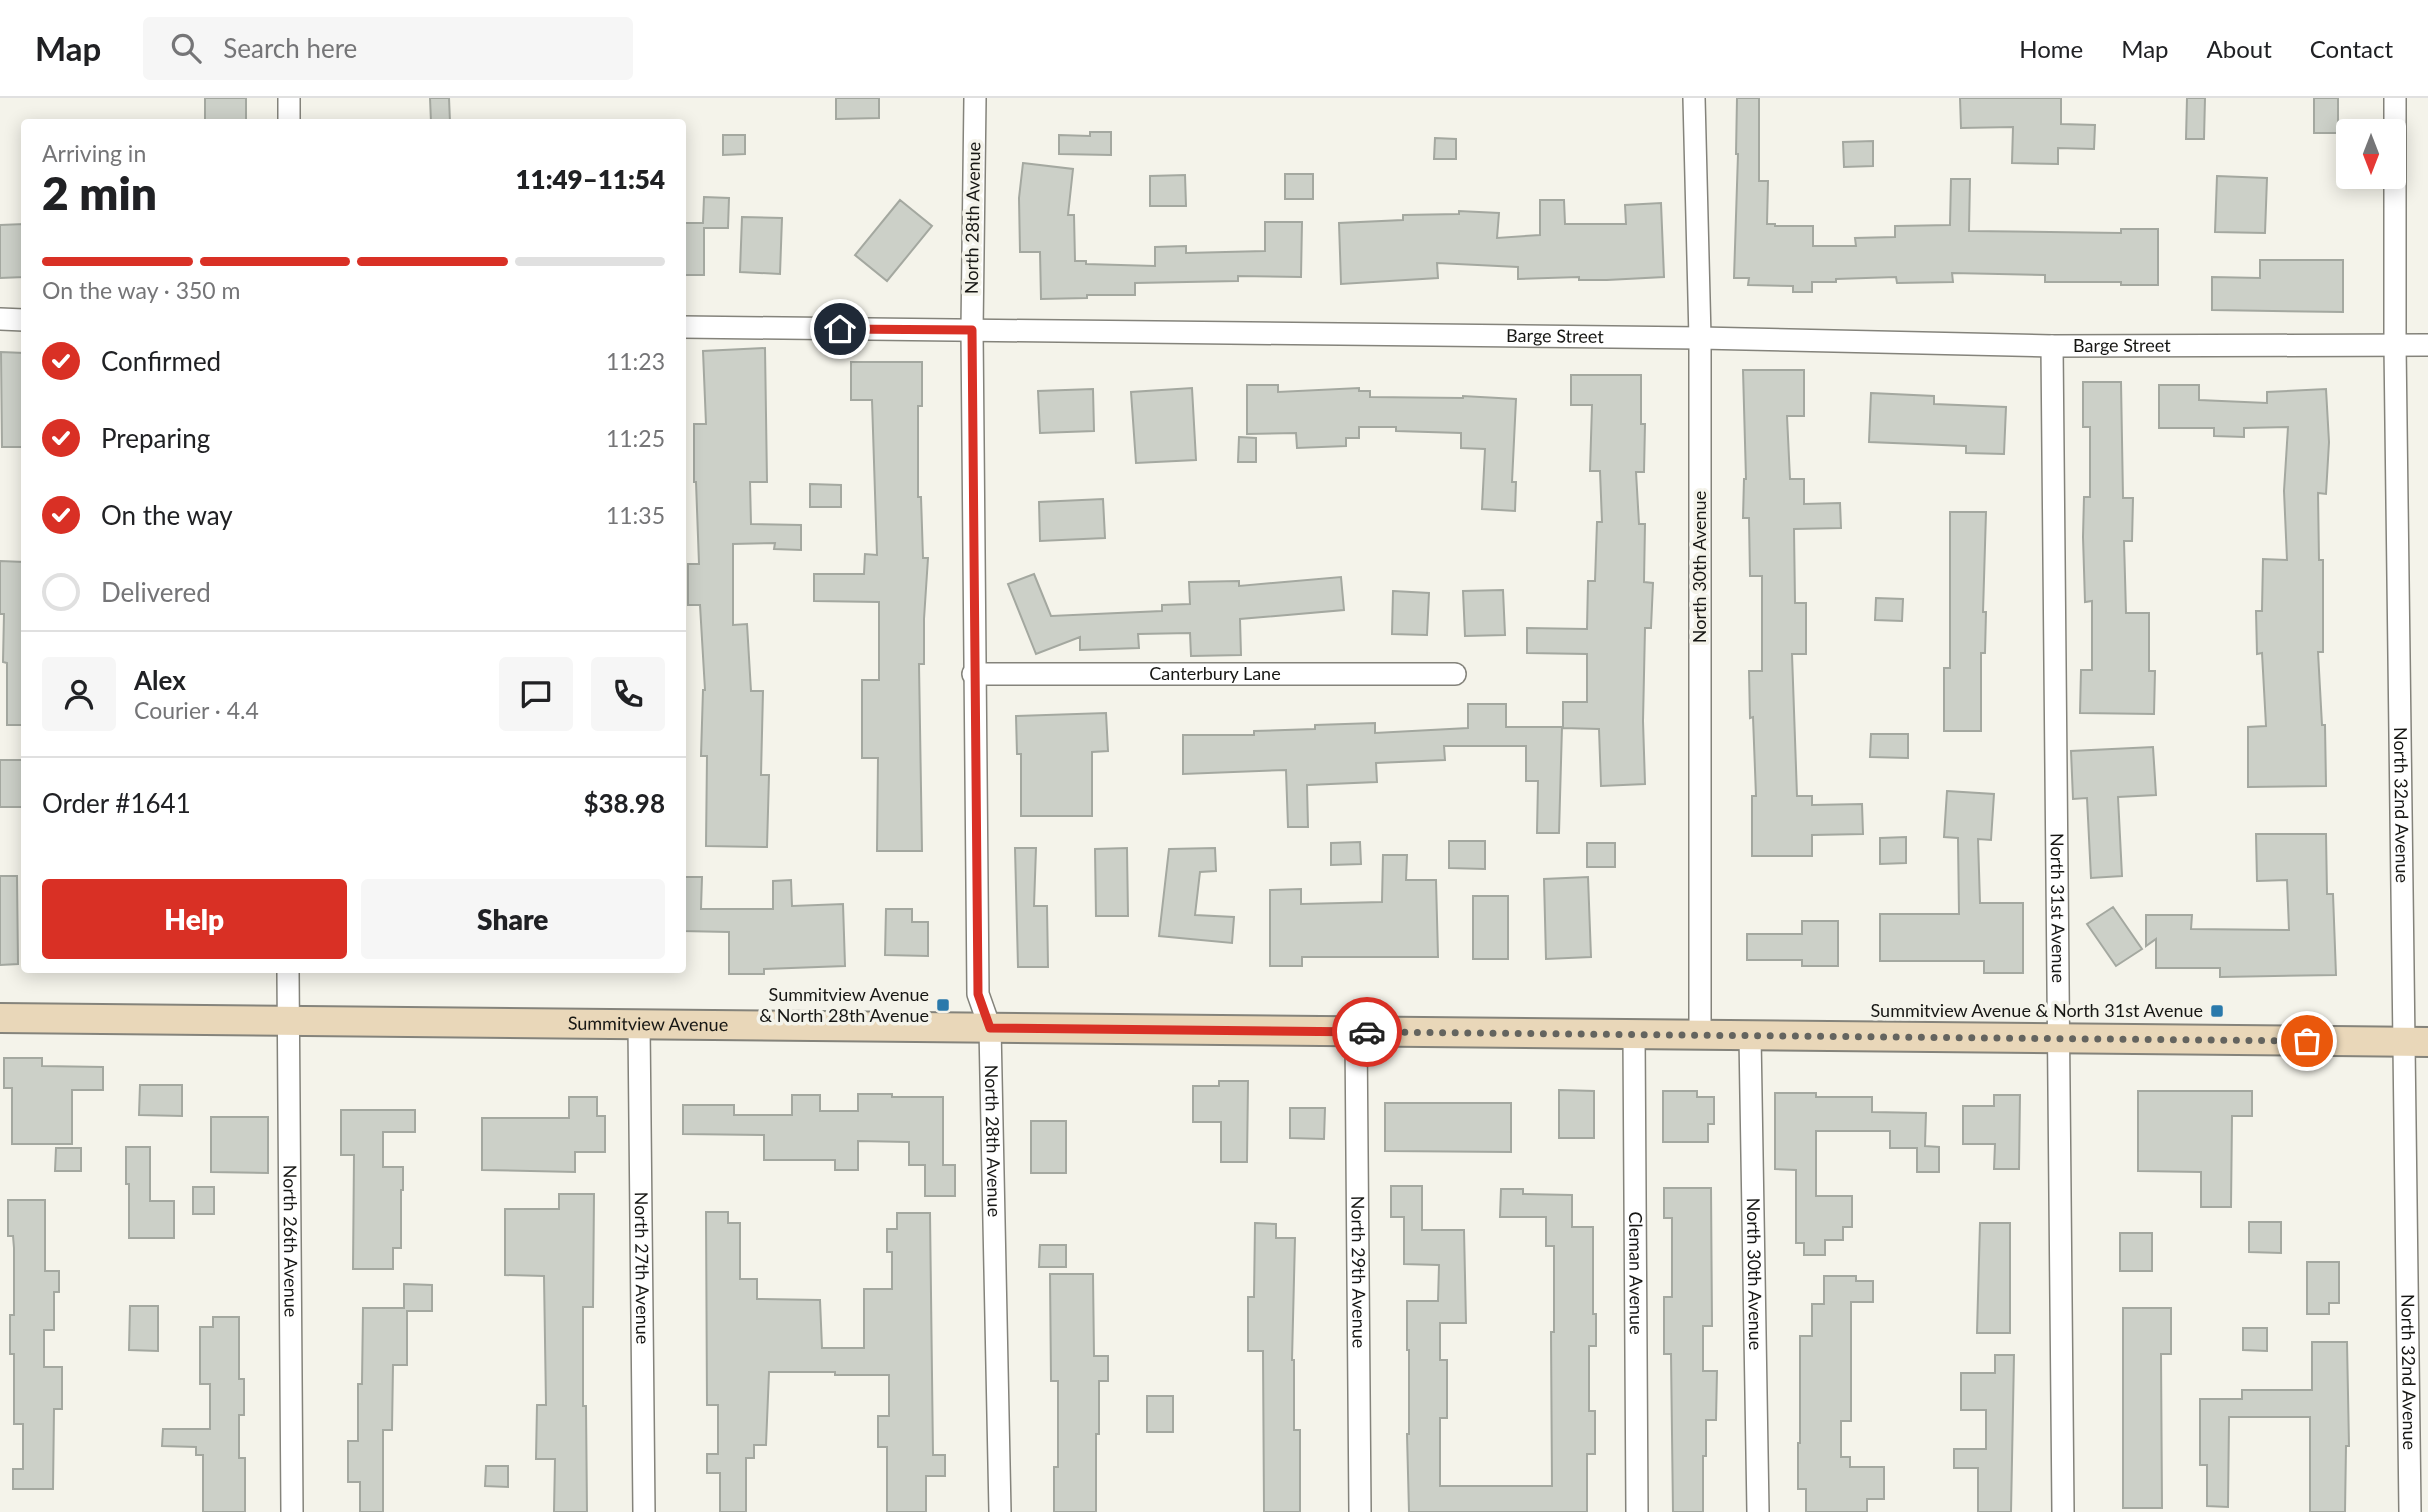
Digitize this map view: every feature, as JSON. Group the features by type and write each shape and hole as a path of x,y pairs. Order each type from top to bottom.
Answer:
{"main road":[{"name":"Summitview Avenue","path":"0,1018 2417,1042"}],"street":[{"path":"289,98 289,119"},
{"name":"North 28th Avenue","path":"975,98 972,330 978,994 990,1028 1000,1512"},
{"name":"North 30th Avenue","path":"1694,98 1700,338 1700,1035"},
{"name":"North 32nd Avenue","path":"2395,98 2396,345 2417,1042 2410,1512"},
{"path":"0,319 21,320"},
{"name":"Barge Street","path":"686,327 1700,338 2052,346 2428,345"},
{"name":"North 31st Avenue","path":"2052,346 2063,1512"},
{"name":"Canterbury Lane","path":"974,674 1455,674"},
{"name":"North 26th Avenue","path":"288,973 292,1512"},
{"name":"North 27th Avenue","path":"639,1025 644,1512"},
{"name":"North 29th Avenue","path":"1356,1032 1360,1512"},
{"name":"Cleman Avenue","path":"1634,1035 1637,1512"},
{"name":"North 30th Avenue","path":"1750,1036 1758,1512"}],"building":[{"path":"205,98 246,98 246,119 205,119"},
{"path":"430,98 449,98 450,119 431,119"},
{"path":"836,98 879,98 879,118 836,119"},
{"path":"1737,98 1759,98 1759,181 1768,181 1767,224 1813,226 1813,246 1856,246 1855,238 1895,237 1895,226 1950,225 1951,179 1970,179 1969,231 2121,233 2121,229 2158,229 2158,285 2045,282 2045,275 1952,273 1953,282 1897,283 1896,277 1812,282 1812,292 1793,292 1793,286 1748,285 1749,278 1734,278"},
{"path":"1960,98 2061,98 2061,124 2095,125 2094,149 2058,148 2058,164 2012,163 2013,127 1961,128"},
{"path":"2187,98 2205,98 2204,139 2186,139"},
{"path":"2314,98 2338,98 2336,133 2314,133"},
{"path":"1090,132 1111,132 1111,155 1059,154 1059,135 1090,136"},
{"path":"723,135 745,135 745,154 723,155"},
{"path":"1435,138 1456,139 1456,159 1434,159"},
{"path":"1873,141 1873,166 1844,167 1843,142"},
{"path":"1023,163 1073,169 1068,215 1074,215 1075,261 1086,261 1086,264 1155,266 1155,247 1186,246 1186,253 1265,251 1265,222 1302,222 1301,277 1238,276 1238,281 1135,283 1135,295 1041,299 1040,252 1020,252 1019,198"},
{"path":"1285,174 1313,174 1313,199 1285,199"},
{"path":"1185,175 1186,206 1150,206 1150,176"},
{"path":"2217,176 2267,178 2265,233 2215,232"},
{"path":"704,197 729,198 728,228 704,228 704,275 686,275 686,223 703,223"},
{"path":"900,200 932,226 887,281 855,255"},
{"path":"1540,200 1564,200 1565,224 1626,224 1625,205 1661,203 1664,277 1607,280 1579,280 1579,277 1518,279 1518,267 1437,263 1438,278 1341,284 1339,223 1403,220 1403,215 1459,214 1459,211 1499,213 1497,238 1540,235"},
{"path":"742,217 782,218 780,274 740,272"},
{"path":"21,224 21,277 0,278 0,225"},
{"path":"2260,260 2343,260 2343,312 2212,310 2212,277 2260,278"},
{"path":"765,348 767,482 750,482 751,524 801,525 801,550 774,549 775,543 733,544 733,625 747,624 751,691 763,691 761,775 769,775 767,847 706,846 707,756 701,756 705,690 700,605 688,605 688,564 699,564 694,424 706,424 703,351"},
{"path":"1,352 21,353 21,447 2,447"},
{"path":"851,362 922,362 922,406 918,406 918,497 921,497 923,558 928,558 924,664 919,664 922,851 877,851 878,758 862,758 862,680 879,680 879,602 814,601 814,574 864,574 865,554 877,555 872,400 851,400"},
{"path":"1743,370 1804,370 1804,416 1787,416 1790,479 1804,479 1804,504 1840,503 1841,528 1794,529 1795,603 1806,603 1806,654 1792,654 1797,796 1812,796 1812,805 1862,804 1863,834 1812,835 1812,856 1752,856 1752,796 1756,796 1749,671 1762,671 1762,576 1750,576 1749,518 1743,518 1746,479"},
{"path":"1571,375 1641,375 1641,424 1645,424 1644,472 1636,472 1639,524 1645,524 1644,582 1653,583 1651,628 1645,628 1645,784 1601,786 1599,729 1563,728 1563,702 1587,702 1587,654 1527,653 1527,628 1587,629 1588,581 1595,581 1597,522 1602,522 1600,471 1590,471 1592,405 1571,405"},
{"path":"2083,382 2121,382 2123,498 2133,498 2132,541 2124,541 2126,613 2149,613 2149,671 2155,671 2154,714 2080,713 2081,670 2092,670 2092,601 2085,602 2083,537 2084,497 2090,497 2090,427 2083,427"},
{"path":"1247,385 1278,385 1278,392 1359,388 1359,391 1370,391 1370,397 1463,396 1516,399 1512,482 1516,482 1515,511 1482,509 1485,449 1461,448 1461,433 1396,431 1396,427 1359,427 1359,438 1346,438 1346,446 1297,448 1296,433 1247,434"},
{"path":"2159,385 2199,385 2199,400 2267,403 2267,392 2326,389 2329,442 2326,494 2318,493 2319,560 2323,560 2323,652 2318,652 2322,725 2325,725 2326,786 2248,787 2248,727 2266,726 2262,653 2257,654 2256,611 2262,611 2263,559 2287,560 2284,491 2288,427 2244,428 2244,437 2214,436 2214,428 2159,428"},
{"path":"1192,388 1196,460 1136,463 1131,392"},
{"path":"1093,389 1094,431 1040,433 1038,391"},
{"path":"1871,393 1934,396 1934,404 2006,407 2004,454 1966,453 1966,446 1869,442"},
{"path":"1239,437 1256,438 1256,462 1238,462"},
{"path":"810,484 841,485 841,507 810,507"},
{"path":"1103,499 1105,538 1040,541 1039,502"},
{"path":"1950,512 1986,512 1983,612 1986,612 1985,653 1981,653 1981,731 1944,731 1944,668 1950,668"},
{"path":"0,561 21,562 21,725 7,725 7,663 3,662 4,614 0,614"},
{"path":"1034,574 1051,616 1162,611 1162,605 1190,604 1189,582 1239,581 1239,586 1341,577 1344,610 1240,619 1241,655 1191,656 1190,633 1138,634 1139,648 1080,650 1080,637 1036,654 1008,584"},
{"path":"1503,590 1505,635 1465,636 1463,591"},
{"path":"1393,591 1429,593 1427,635 1392,634"},
{"path":"1876,598 1903,599 1902,621 1875,620"},
{"path":"1468,704 1506,704 1506,727 1562,727 1559,833 1537,833 1538,781 1526,781 1526,746 1444,746 1445,760 1376,763 1377,782 1307,785 1308,827 1288,827 1286,770 1183,774 1183,735 1254,735 1254,731 1375,723 1375,733 1468,728"},
{"path":"1106,713 1108,751 1092,752 1092,816 1021,816 1021,754 1017,754 1016,716"},
{"path":"1871,734 1908,734 1908,758 1870,757"},
{"path":"2153,747 2156,795 2118,797 2122,876 2091,878 2087,798 2073,799 2071,751"},
{"path":"0,760 21,760 21,807 0,807"},
{"path":"1947,791 1994,794 1991,840 1978,839 1980,903 2023,903 2023,973 1984,973 1984,961 1880,961 1880,914 1959,914 1958,838 1944,837"},
{"path":"2256,834 2326,834 2327,894 2333,894 2336,975 2220,977 2220,968 2156,968 2156,939 2146,946 2146,915 2192,915 2191,929 2289,930 2287,880 2257,881"},
{"path":"1906,837 1906,863 1880,864 1880,838"},
{"path":"1449,841 1485,841 1485,869 1449,868"},
{"path":"1360,842 1361,864 1331,865 1331,843"},
{"path":"1587,843 1615,843 1615,867 1587,867"},
{"path":"1015,848 1036,848 1034,906 1047,906 1048,967 1018,967"},
{"path":"1127,848 1128,916 1096,916 1095,849"},
{"path":"1215,848 1216,871 1200,872 1195,915 1234,917 1232,943 1159,936 1169,849"},
{"path":"1383,855 1407,855 1406,880 1436,880 1438,957 1302,957 1302,966 1270,966 1270,890 1301,889 1301,904 1382,902"},
{"path":"0,876 17,876 18,964 0,965"},
{"path":"686,877 702,877 701,909 773,909 773,881 791,880 792,906 843,904 845,966 764,969 764,974 729,974 729,932 686,931"},
{"path":"1588,877 1591,957 1546,959 1544,879"},
{"path":"1473,896 1508,896 1508,959 1473,959"},
{"path":"2113,907 2142,949 2116,966 2087,924"},
{"path":"886,909 912,909 912,922 928,922 928,956 885,955"},
{"path":"1802,921 1838,921 1838,966 1802,966 1802,960 1747,960 1747,934 1802,934"},
{"path":"4,1058 42,1058 42,1066 103,1067 103,1090 72,1090 72,1144 12,1144 12,1088 4,1088"},
{"path":"1219,1081 1248,1081 1247,1162 1221,1162 1221,1122 1193,1122 1193,1086 1219,1086"},
{"path":"140,1085 182,1085 182,1116 139,1115"},
{"path":"1559,1090 1594,1091 1594,1138 1559,1138"},
{"path":"1663,1091 1697,1091 1697,1097 1714,1097 1714,1124 1708,1124 1708,1142 1663,1142"},
{"path":"2138,1091 2252,1091 2252,1116 2232,1116 2231,1207 2201,1207 2201,1172 2138,1171"},
{"path":"1775,1093 1816,1093 1816,1097 1872,1097 1872,1112 1926,1113 1925,1146 1939,1147 1939,1172 1917,1172 1917,1148 1890,1148 1890,1131 1816,1131 1816,1196 1852,1196 1852,1227 1843,1227 1843,1240 1825,1240 1825,1255 1804,1255 1804,1243 1796,1243 1796,1170 1775,1169"},
{"path":"858,1094 943,1097 943,1165 955,1165 955,1196 925,1196 925,1165 909,1165 909,1142 858,1141 858,1170 835,1170 835,1160 764,1160 764,1135 683,1134 683,1105 734,1105 734,1115 792,1115 792,1095 820,1095 820,1111 858,1111"},
{"path":"1994,1095 2020,1095 2019,1169 1994,1169 1995,1144 1963,1144 1963,1106 1994,1106"},
{"path":"569,1097 597,1097 597,1116 605,1116 605,1152 575,1152 575,1172 482,1170 482,1118 569,1118"},
{"path":"1385,1103 1511,1103 1511,1152 1385,1151"},
{"path":"1290,1108 1325,1108 1324,1139 1290,1138"},
{"path":"341,1110 415,1110 415,1132 383,1132 383,1167 403,1167 401,1248 393,1248 393,1269 353,1269 354,1155 341,1155"},
{"path":"211,1117 268,1117 268,1173 211,1172"},
{"path":"1031,1121 1066,1121 1066,1173 1031,1173"},
{"path":"126,1147 150,1147 150,1201 174,1201 174,1238 129,1238"},
{"path":"56,1148 81,1148 81,1171 55,1171"},
{"path":"1391,1186 1422,1186 1422,1230 1464,1230 1466,1323 1440,1323 1440,1360 1447,1360 1447,1418 1440,1418 1440,1486 1552,1486 1551,1332 1554,1332 1554,1246 1546,1246 1546,1217 1500,1217 1501,1189 1523,1189 1523,1194 1572,1195 1572,1227 1593,1227 1593,1314 1596,1314 1596,1346 1589,1346 1589,1411 1595,1411 1595,1454 1587,1454 1587,1512 1409,1512 1407,1301 1438,1301 1439,1265 1404,1264 1404,1217 1391,1217"},
{"path":"193,1187 214,1187 214,1214 193,1214"},
{"path":"1664,1188 1711,1188 1712,1326 1703,1326 1703,1371 1717,1371 1716,1420 1706,1420 1703,1512 1673,1512 1671,1354 1664,1354 1664,1297 1672,1297 1672,1218 1664,1218"},
{"path":"559,1194 594,1194 593,1307 583,1307 587,1512 554,1512 555,1459 536,1459 537,1405 546,1405 544,1276 505,1275 505,1209 559,1209"},
{"path":"8,1200 45,1200 45,1271 59,1271 59,1292 54,1292 54,1330 44,1330 44,1367 62,1367 62,1409 54,1409 53,1489 13,1489 13,1469 23,1469 23,1424 14,1424 14,1354 10,1354 10,1315 14,1315 14,1248 13,1236 8,1236"},
{"path":"706,1212 728,1212 728,1223 740,1223 740,1279 757,1279 757,1299 820,1300 822,1348 864,1348 864,1289 892,1289 892,1252 887,1252 887,1229 897,1229 897,1213 930,1213 933,1455 945,1455 945,1476 926,1476 926,1512 887,1512 887,1447 878,1447 878,1416 889,1416 889,1375 769,1372 766,1445 754,1445 754,1458 746,1458 746,1512 720,1512 720,1473 707,1473 707,1454 718,1454 718,1405 707,1405"},
{"path":"2249,1222 2281,1222 2281,1253 2249,1252"},
{"path":"1255,1223 1276,1224 1276,1238 1295,1238 1292,1360 1294,1430 1300,1430 1300,1512 1264,1512 1263,1351 1248,1351 1248,1297 1254,1297"},
{"path":"1980,1223 2010,1223 2010,1333 1977,1333"},
{"path":"2120,1233 2152,1233 2152,1271 2120,1271"},
{"path":"1040,1245 1066,1245 1066,1267 1039,1267"},
{"path":"2307,1262 2339,1262 2339,1303 2329,1303 2329,1314 2307,1314"},
{"path":"1050,1274 1093,1274 1094,1356 1108,1356 1108,1381 1099,1381 1096,1512 1054,1512 1054,1467 1058,1467 1058,1381 1051,1381"},
{"path":"1824,1276 1856,1276 1856,1281 1873,1281 1873,1302 1851,1302 1851,1421 1841,1421 1841,1457 1850,1457 1850,1467 1884,1467 1884,1499 1867,1499 1867,1512 1806,1512 1806,1489 1798,1489 1800,1336 1812,1336 1812,1304 1824,1304"},
{"path":"404,1284 432,1285 432,1311 407,1311 407,1365 393,1365 392,1430 383,1430 383,1512 360,1512 360,1482 348,1482 348,1441 358,1441 358,1384 362,1384 363,1308 404,1308"},
{"path":"130,1306 158,1306 158,1351 129,1350"},
{"path":"2123,1308 2171,1308 2171,1354 2161,1354 2162,1508 2123,1508"},
{"path":"213,1317 239,1317 239,1379 244,1379 244,1415 239,1415 239,1458 245,1458 245,1512 203,1512 203,1455 196,1455 196,1447 162,1446 163,1429 210,1429 210,1384 200,1384 200,1327 213,1327"},
{"path":"2243,1328 2267,1328 2267,1351 2243,1350"},
{"path":"2312,1342 2347,1342 2349,1446 2346,1446 2345,1512 2310,1512 2310,1417 2229,1417 2228,1507 2207,1506 2207,1465 2200,1465 2200,1399 2242,1399 2242,1390 2312,1390"},
{"path":"1995,1355 2014,1355 2011,1512 1978,1512 1978,1468 1954,1468 1954,1449 1986,1449 1986,1410 1961,1410 1961,1373 1995,1373"},
{"path":"1147,1396 1173,1396 1173,1432 1147,1432"},
{"path":"486,1466 508,1466 508,1487 485,1486"}],"way so far":[{"path":"1367,1032 2307,1041"}],"place":[{"name":"Summitview Avenue & North 28th Avenue","path":"943,1005"},
{"name":"Summitview Avenue & North 31st Avenue","path":"2217,1011"}],"route":[{"path":"840,329 972,330 978,994 990,1028 1367,1032"}]}
